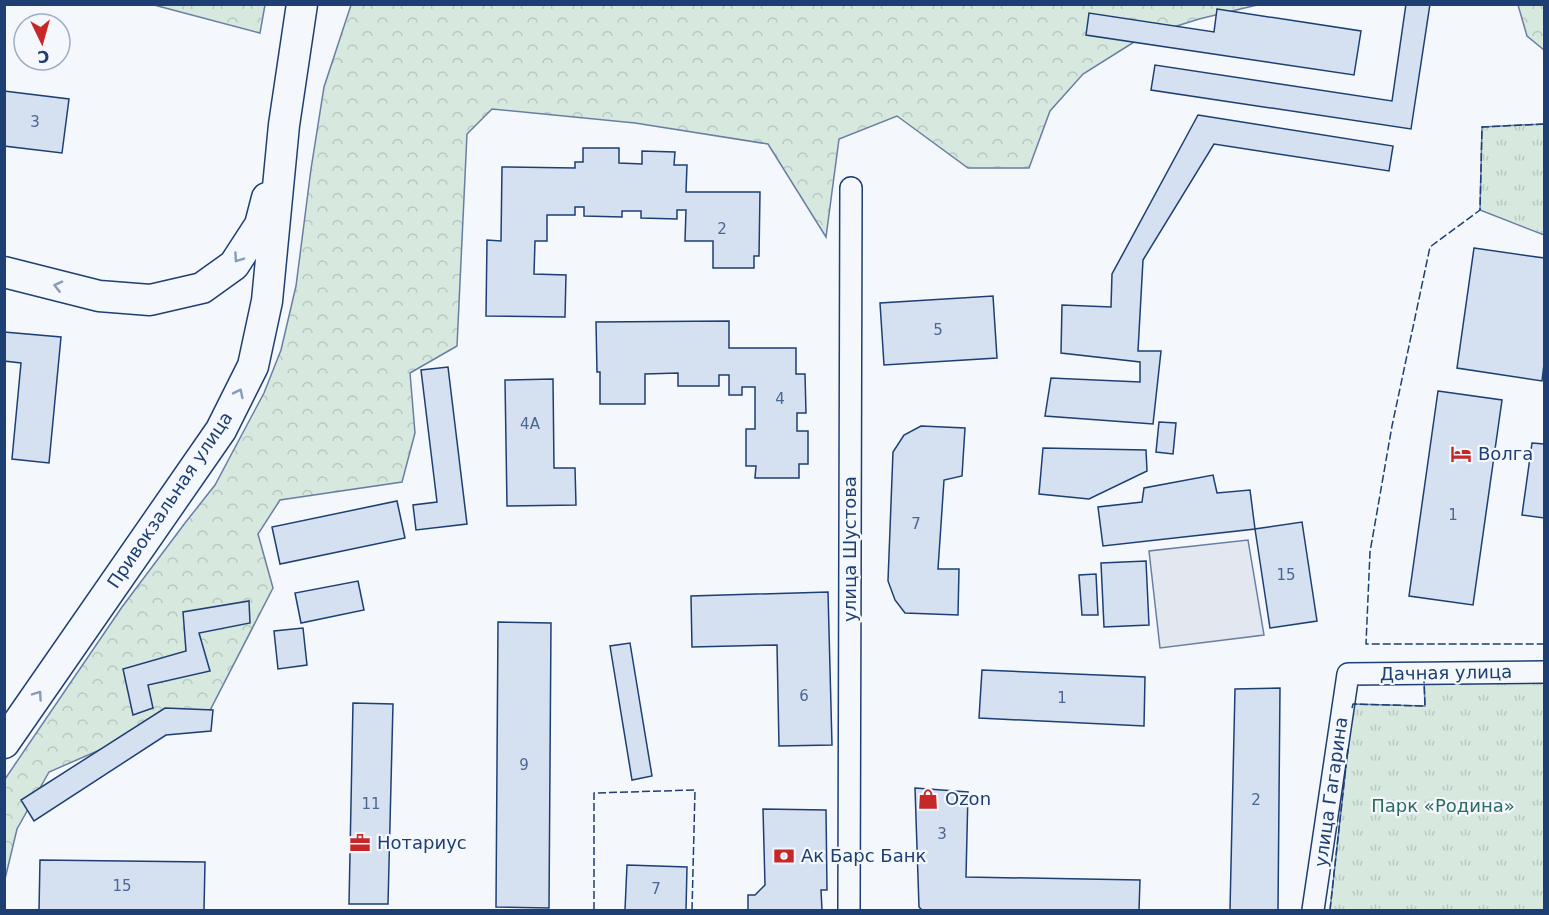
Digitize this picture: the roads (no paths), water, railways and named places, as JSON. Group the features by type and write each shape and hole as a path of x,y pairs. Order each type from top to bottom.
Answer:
{"main road":[{"path":"4,272 99,296 150,300 202,288 234,265 260,225 284,125 302,4"},
{"path":"295,52 316,4"},
{"name":"Привокзальная улица","path":"4,743 220,430 253,366 267,301 284,125"}],"street":[{"name":"улица Шустова","path":"849,910 851,188"},
{"name":"Дачная улица","path":"1348,674 1545,672"},
{"name":"улица Гагарина","path":"1313,910 1348,674"}],"place":[{"name":"Волга","path":"1461,454"},
{"name":"Ozon","path":"928,799"},
{"name":"Нотариус","path":"360,843"},
{"name":"Ак Барс Банк","path":"784,856"}],"park label":[{"name":"Парк «Родина»","path":"1443,806"}]}
